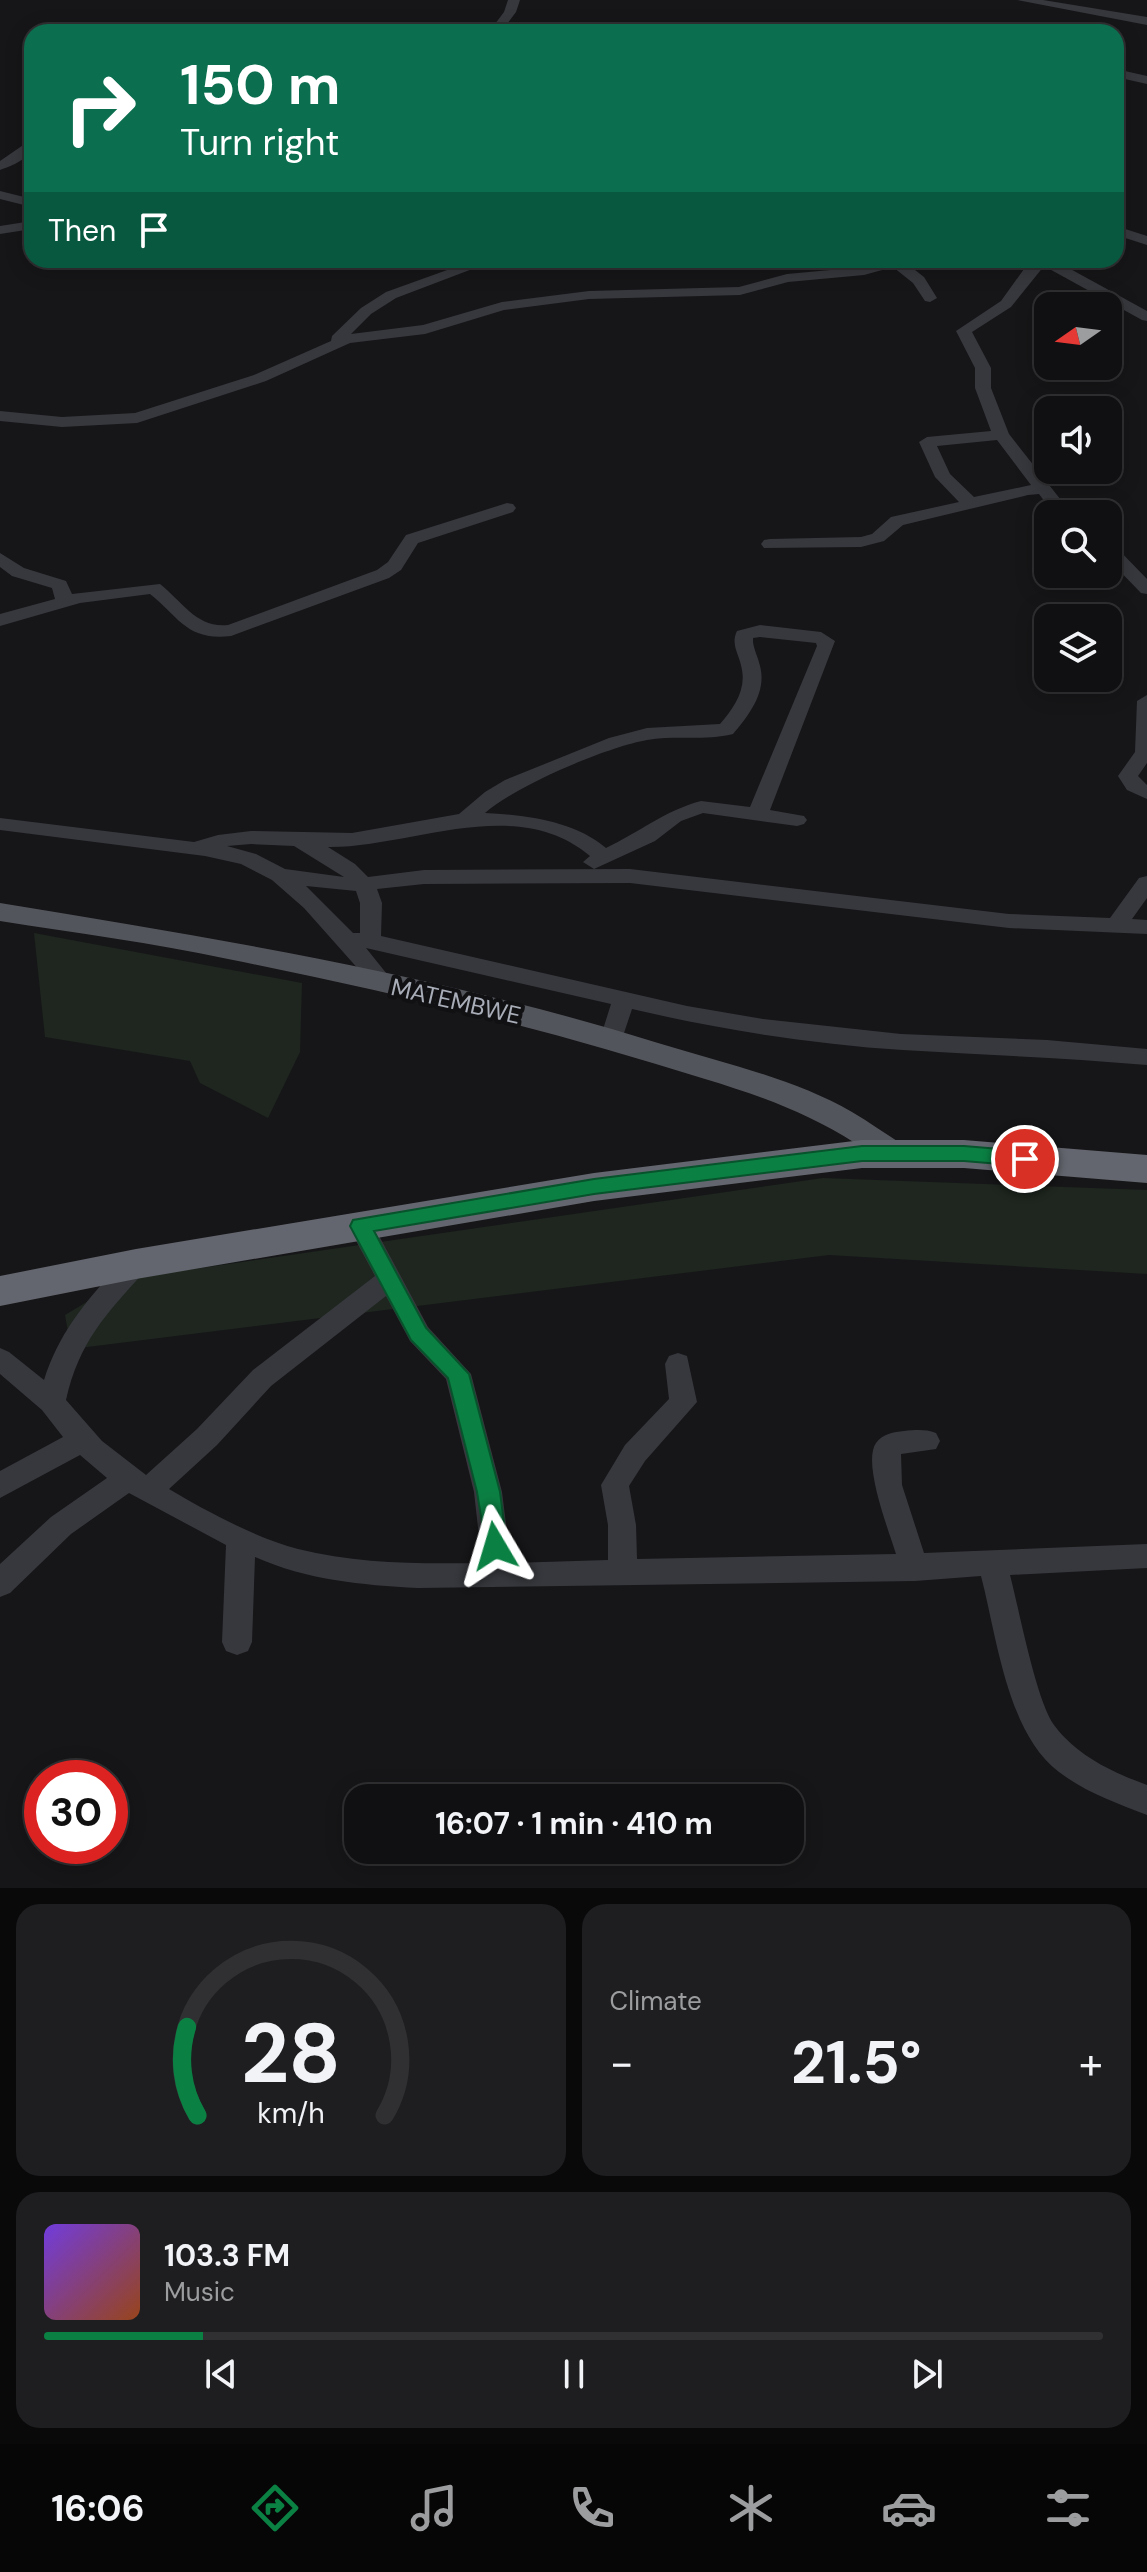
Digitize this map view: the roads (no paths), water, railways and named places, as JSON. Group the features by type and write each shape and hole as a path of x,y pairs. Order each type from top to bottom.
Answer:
{"highway":[{"path":"0,1291 136,1264 594,1187 862,1154 964,1154 1147,1169"}],"main road":[{"name":"MATEMBWE","path":"0,912 226,949 516,1013 612,1039 781,1092 840,1119 892,1153"}],"street":[{"path":"501,24 514,0"},
{"path":"1023,0 1147,21"},
{"path":"1124,75 1147,80"},
{"path":"0,166 24,153"},
{"path":"4,196 24,188"},
{"path":"4,196 24,201"},
{"path":"0,230 24,226"},
{"path":"0,240 24,228"},
{"path":"1124,233 1147,241"},
{"path":"318,354 379,301 466,268"},
{"path":"0,416 62,422 137,418 260,378 355,337 425,329 490,309 542,300 740,291 787,278 876,268"},
{"path":"906,268 919,280 930,298"},
{"path":"1034,268 1006,304 965,328 970,346 983,368 983,388 1001,435 1051,500"},
{"path":"1058,268 1147,317"},
{"path":"971,503 936,469 927,442 1001,435"},
{"path":"770,544 872,540 886,532 893,522 1013,491 1041,489"},
{"path":"0,620 94,595 154,588 194,626 210,632 231,630 383,574 395,566 412,539 507,508"},
{"path":"0,558 26,576 60,585 65,603"},
{"path":"1122,563 1147,589"},
{"path":"465,820 492,796 512,784 616,742 647,734 726,730 751,694 752,675 744,650 744,635 760,631 821,638 826,641 826,646 758,814"},
{"path":"1147,701 1145,752 1128,776 1134,786 1147,793"},
{"path":"565,875 648,836 689,810 711,807 797,820"},
{"path":"197,847 229,837 300,841 375,837 465,820 507,822 575,836 593,845 604,857"},
{"path":"0,824 41,825 145,844 197,847 234,854 262,865 359,940 384,984"},
{"path":"300,841 366,884 372,899 374,919 359,940"},
{"path":"278,875 338,884 424,877 565,875 668,880 1009,921 1147,927"},
{"path":"1116,925 1147,883"},
{"path":"359,940 687,1014 779,1029 901,1042 1047,1048 1147,1057"},
{"path":"612,1039 624,998"},
{"path":"361,1226 419,1334 458,1374 488,1492 498,1575"},
{"path":"52,1402 65,1350 81,1324 136,1264"},
{"path":"0,1584 53,1529 97,1497 140,1484 207,1437 262,1378 389,1279"},
{"path":"0,1359 52,1402 82,1441 184,1514 300,1562 393,1574 498,1575 993,1566 1147,1556"},
{"path":"623,1572 622,1525 615,1485 635,1453 683,1402 678,1364"},
{"path":"0,1486 29,1467 82,1441"},
{"path":"915,1568 888,1485 887,1448 895,1443 926,1441"},
{"path":"237,1642 241,1538"},
{"path":"993,1566 1033,1718 1043,1738 1063,1759 1104,1784 1147,1800"}]}
